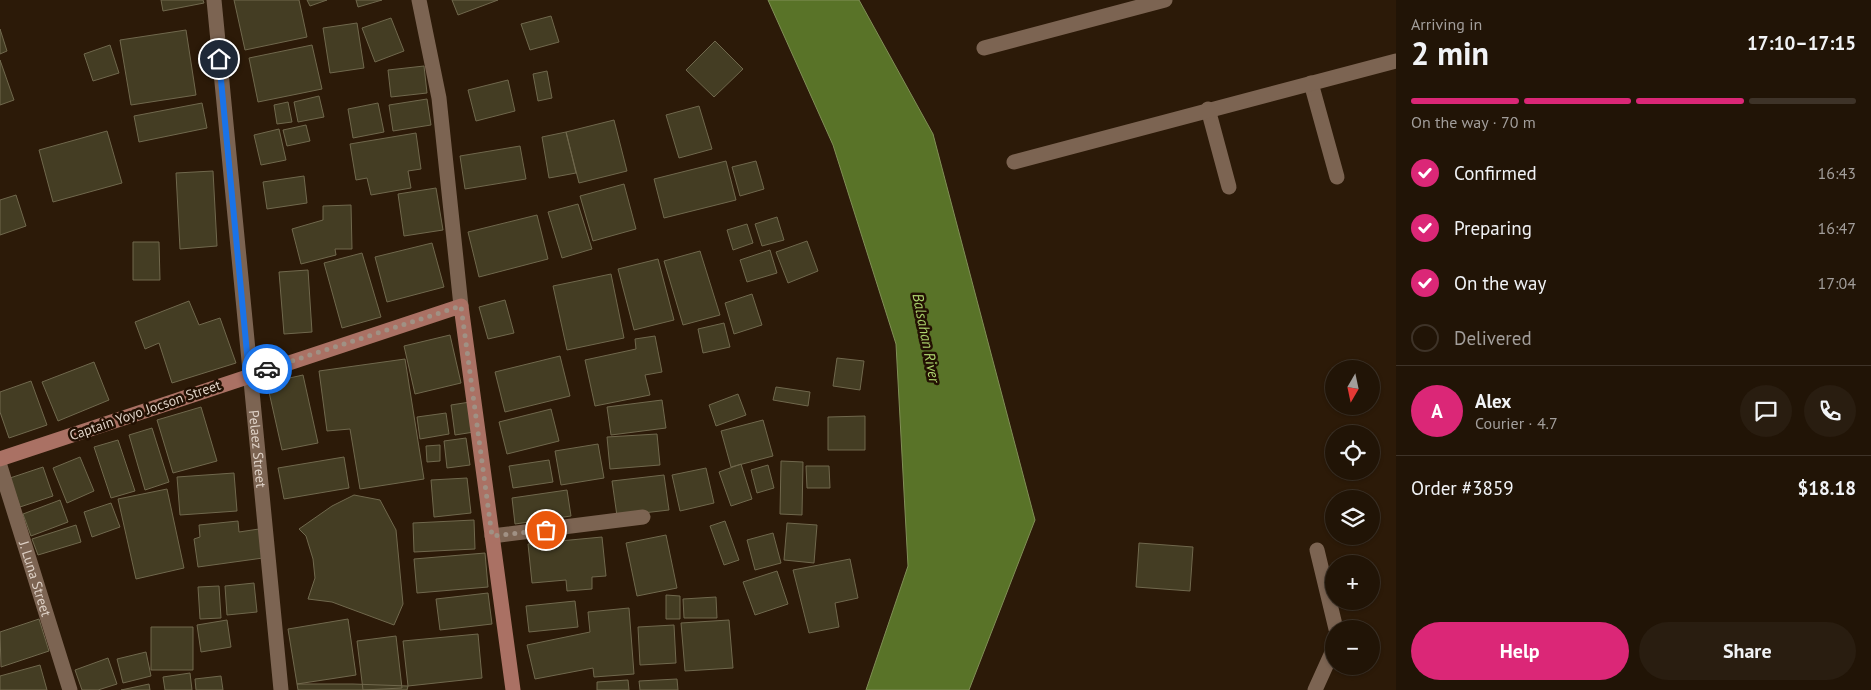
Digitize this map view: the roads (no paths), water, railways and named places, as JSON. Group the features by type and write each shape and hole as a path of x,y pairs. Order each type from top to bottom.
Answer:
{"main road":[{"name":"Captain Yoyo Jocson Street","path":"0,459 249,374 461,306"},
{"path":"461,306 513,690"}],"street":[{"name":"Pelaez Street","path":"214,0 281,690"},
{"path":"419,0 439,98 461,306"},
{"path":"984,48 1165,0"},
{"path":"1014,162 1208,109 1396,61"},
{"path":"1311,83 1337,177"},
{"path":"1208,109 1229,187"},
{"name":"J. Luna Street","path":"0,466 70,690"},
{"path":"492,536 642,517"},
{"path":"1317,550 1334,620"},
{"path":"1315,690 1325,668"}],"water":[{"name":"Balsahan River","path":"768,0 859,0 933,134 1035,520 969,690 866,690 908,566 896,344 833,145"}]}
